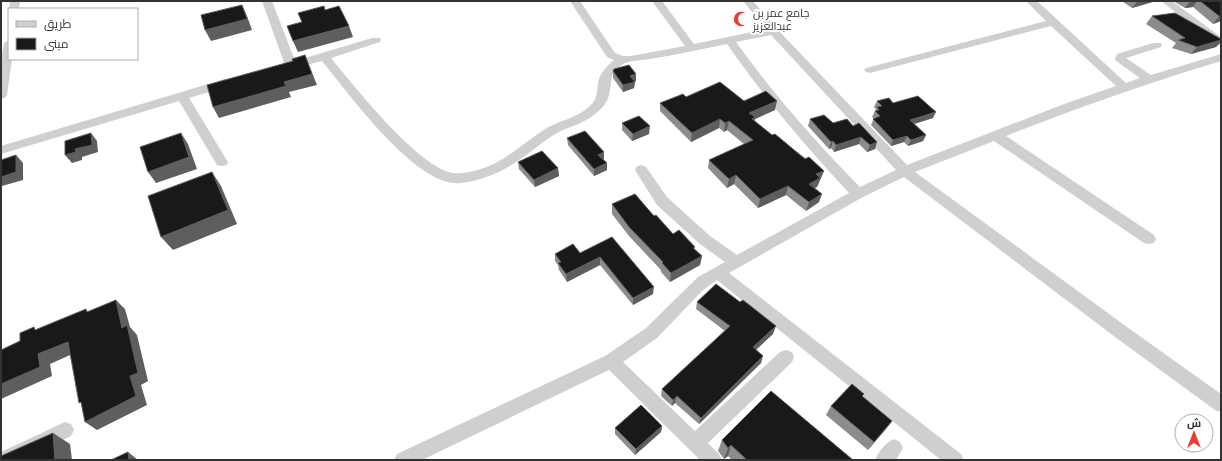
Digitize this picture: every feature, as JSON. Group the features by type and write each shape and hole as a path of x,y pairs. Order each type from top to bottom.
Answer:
{"street":[{"path":"268,1 291,66"},
{"path":"575,1 611,55 622,59 654,55 773,31"},
{"path":"656,1 691,47"},
{"path":"748,1 773,31 905,170 1121,332 1221,404"},
{"path":"1031,1 1124,88"},
{"path":"1166,1 1221,42"},
{"path":"870,70 1053,22"},
{"path":"729,39 748,67 817,151 858,194"},
{"path":"280,69 324,57 376,40"},
{"path":"1149,79 1120,59 1121,56 1157,45"},
{"path":"1,96 8,50"},
{"path":"324,57 387,131 421,162 452,178 476,176 507,163 547,133 588,115 604,98 606,76 609,71 622,59"},
{"path":"403,460 611,361 640,343 663,322 690,291 717,272 858,194 905,170 995,135 1149,79 1221,57"},
{"path":"1,150 235,80"},
{"path":"182,96 222,162"},
{"path":"995,135 1149,239"},
{"path":"641,170 662,201 705,240 736,262"},
{"path":"717,272 955,460"},
{"path":"696,444 786,357"},
{"path":"611,361 712,460"},
{"path":"4,460 66,430"}],"building":[{"path":"1200,1 1221,1 1221,16 1219,16"},
{"path":"242,5 247,19 205,30 201,15"},
{"path":"324,6 325,10 339,6 349,26 293,41 287,26 302,22 298,13"},
{"path":"1175,13 1221,40 1197,47 1178,40 1185,38 1152,16"},
{"path":"305,55 312,74 284,82 286,86 213,107 207,85 293,61 292,59"},
{"path":"629,65 636,74 630,76 635,82 623,85 613,71 614,69"},
{"path":"720,82 744,101 766,91 777,101 749,113 755,117 752,119 772,135 775,134 805,159 809,157 824,171 816,174 820,178 809,184 822,194 809,202 788,186 760,199 736,175 729,179 709,160 753,140 729,121 725,123 720,119 692,133 660,103 683,94 686,97"},
{"path":"918,96 936,112 910,120 926,135 911,140 907,136 893,140 873,119 880,116 875,111 879,110 877,107 882,106 877,101 889,98 893,103"},
{"path":"824,115 833,123 847,119 853,126 859,123 877,142 870,145 861,137 836,145 833,141 831,142 810,119"},
{"path":"639,116 650,126 633,134 622,123"},
{"path":"585,131 604,152 598,155 607,163 594,169 567,138"},
{"path":"91,133 92,145 75,149 76,152 65,155 65,141"},
{"path":"181,133 189,157 148,172 140,147"},
{"path":"542,151 558,168 534,180 518,162"},
{"path":"16,155 16,172 1,177 1,160"},
{"path":"212,172 228,210 161,237 148,196"},
{"path":"635,194 654,216 656,215 673,234 679,230 695,247 693,248 702,256 671,273 662,263 663,262 629,227 612,204"},
{"path":"612,237 654,287 633,298 600,257 566,274 558,263 561,262 555,254 573,244 580,253"},
{"path":"716,284 740,302 743,300 776,326 753,347 763,356 701,418 677,396 673,400 662,389 730,326 697,302"},
{"path":"116,300 122,328 127,325 138,373 130,376 136,396 85,422 81,402 79,403 68,342 38,354 40,367 1,384 1,350 20,341 20,333 34,327 35,330 86,309 87,312"},
{"path":"852,384 864,394 862,396 892,421 874,442 831,406"},
{"path":"771,391 853,460 747,460 731,445 728,448 722,440"},
{"path":"641,405 662,426 636,449 615,428"},
{"path":"53,433 55,460 1,460 1,456"},
{"path":"128,452 129,460 111,460"}],"place":[{"name":"جامع عمر بن عبدالعزيز","path":"741,19"}]}
